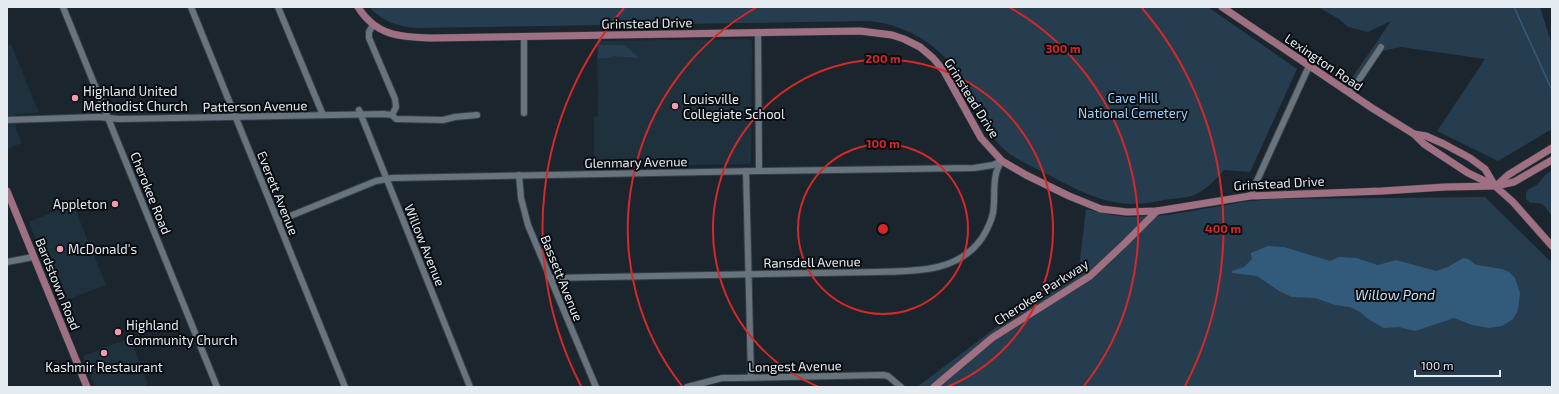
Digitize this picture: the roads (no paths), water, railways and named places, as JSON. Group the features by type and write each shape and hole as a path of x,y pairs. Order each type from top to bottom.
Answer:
{"main road":[{"name":"Grinstead Drive","path":"358,7 373,25 387,33 406,37 431,38 873,32 892,35 912,43 930,55 944,71 981,138 1002,161 1026,175 1069,196 1101,209 1127,212 1157,211 1250,196 1496,186 1514,182 1552,160"},
{"name":"Lexington Road","path":"1222,7 1309,66 1414,134 1424,144 1468,173 1496,186"},
{"name":"Lexington Road","path":"1414,134 1426,136 1435,140 1470,158 1485,169 1496,186 1513,202 1552,246"},
{"path":"1496,186 1508,175 1552,148"},
{"name":"Bardstown Road","path":"7,191 87,387"},
{"name":"Cherokee Parkway","path":"934,387 992,338 1090,276 1157,211"}],"street":[{"name":"Cherokee Road","path":"62,7 217,387"},
{"name":"Everett Avenue","path":"191,7 345,387"},
{"path":"278,7 323,115"},
{"path":"373,25 369,32 369,38 395,99 396,107 392,115"},
{"path":"758,33 759,171"},
{"path":"524,37 524,113"},
{"path":"1350,93 1381,47"},
{"path":"1250,196 1309,66"},
{"name":"Patterson Avenue","path":"7,120 98,117 119,119 236,117 360,113 392,115 396,119 443,120 455,117 477,115"},
{"name":"Willow Avenue","path":"360,113 470,387"},
{"name":"Glenmary Avenue","path":"278,221 376,181 386,179 519,175 974,168 993,166 1002,161"},
{"name":"Ransdell Avenue","path":"550,278 914,271 940,266 962,258 974,247 988,228 994,202 996,172 1002,161"},
{"path":"746,171 751,377"},
{"name":"Bassett Avenue","path":"519,175 524,212 596,387"},
{"path":"7,262 33,257"},
{"name":"Longest Avenue","path":"688,387 722,378 883,375 888,376 901,387"}],"water":[{"name":"Willow Pond","path":"1268,246 1284,247 1330,261 1339,257 1356,258 1378,265 1396,260 1436,271 1448,267 1463,258 1468,259 1476,265 1502,269 1509,272 1515,278 1520,293 1518,310 1513,319 1502,326 1490,328 1472,325 1454,318 1415,331 1399,327 1384,328 1350,307 1335,305 1315,298 1292,297 1279,291 1257,276 1232,273 1232,271 1244,267 1252,259 1251,253"}],"waterway":[{"path":"1514,7 1552,90"}],"place":[{"name":"Highland United Methodist Church","path":"75,98"},
{"name":"Louisville Collegiate School","path":"675,106"},
{"name":"Appleton","path":"115,204"},
{"name":"McDonald's","path":"60,249"},
{"name":"Highland Community Church","path":"118,332"},
{"name":"Kashmir Restaurant","path":"104,353"}],"park label":[{"name":"Cave Hill National Cemetery","path":"1133,106"}]}
